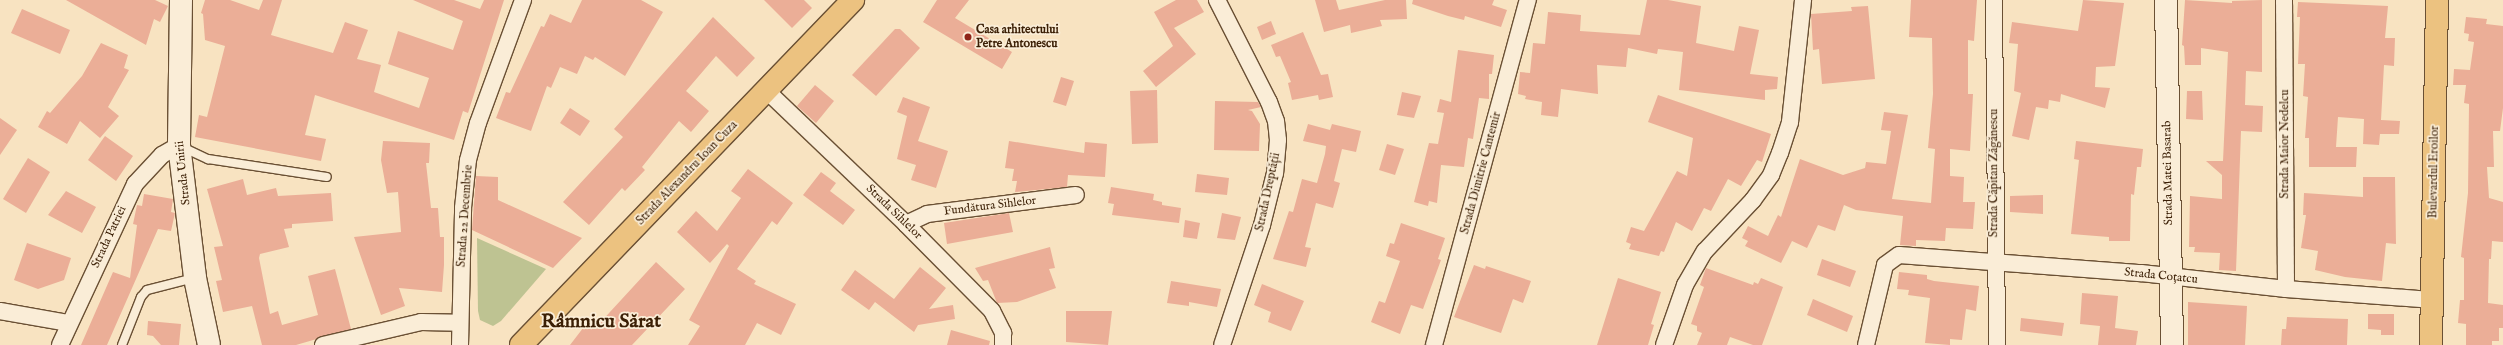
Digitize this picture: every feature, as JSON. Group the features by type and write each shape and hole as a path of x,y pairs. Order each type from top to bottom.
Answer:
{"main road":[{"name":"Strada Alexandru Ioan Cuza","path":"521,345 853,0"},
{"name":"Bulevardul Eroilor","path":"2431,345 2437,0"}],"street":[{"name":"Strada Unirii","path":"181,0 179,145 195,278 209,345"},
{"name":"Strada 22 Decembrie","path":"460,345 463,208 468,160 478,123 523,0"},
{"name":"Strada Dreptății","path":"1217,0 1268,102 1276,121 1278,140 1274,173 1262,224 1222,345"},
{"name":"Strada Dimitrie Cantemir","path":"1434,345 1528,0"},
{"path":"1664,345 1685,285 1705,251 1753,200 1771,175 1780,153 1790,122 1803,0"},
{"name":"Strada Căpitan Zăgănescu","path":"1994,0 1995,261 1997,345"},
{"name":"Strada Matei Basarab","path":"2166,0 2172,345"},
{"name":"Strada Maior Nedelcu","path":"2284,0 2286,289"},
{"name":"Strada Sihlelor","path":"767,91 906,224 992,311 1003,333 1003,345"},
{"name":"Strada Patriei","path":"60,345 134,184 162,155 179,145"},
{"name":"Fundătura Sihlelor","path":"906,224 926,214 1076,195"},
{"name":"Strada Coțatcu","path":"1866,345 1882,275 1891,258 1899,255 1995,261 2170,276 2286,289 2431,300"},
{"path":"0,311 69,323"},
{"path":"323,345 421,322 460,323"}],"lane":[{"path":"179,145 208,159 327,177"},
{"path":"122,345 141,297 147,290 195,278"}],"green space":[{"path":"477,238 546,269 501,321 493,326 480,320 478,311"}],"building":[{"path":"66,0 155,0 168,6 160,22 154,19 146,45"},
{"path":"205,0 230,0 259,10 263,0 282,0 271,35 333,53 345,22 368,30 357,59 381,65 374,92 419,108 429,78 388,64 398,31 453,50 463,21 413,0 454,0 480,9 484,0 504,0 468,113 463,111 454,140 315,95 305,135 326,139 321,161 195,137 199,115 207,117 225,46 205,40 203,14 201,13"},
{"path":"582,0 641,0 663,12 625,76 595,57 593,60 585,56 577,74 560,67 551,88 547,86 531,131 496,118 506,92 510,93 541,26 544,27 550,14 571,23"},
{"path":"764,0 804,0 812,8 792,28"},
{"name":"Casa arhitectului Petre Antonescu","path":"937,0 969,0 955,18 1012,52 1002,69 923,22"},
{"path":"1176,0 1197,0 1204,12 1174,28 1196,54 1156,87 1143,71 1173,46 1154,12"},
{"path":"1315,0 1336,0 1339,10 1385,0 1406,0 1407,19 1380,20 1382,26 1351,33 1350,25 1324,32"},
{"path":"1413,0 1494,0 1492,5 1507,10 1501,27 1465,16 1464,20 1448,16 1412,4"},
{"path":"1647,0 1668,0 1701,6 1696,43 1734,51 1739,26 1759,30 1750,74 1778,77 1777,89 1765,90 1765,100 1679,90 1683,52 1658,49 1657,54 1628,48 1626,67 1597,65 1598,94 1561,89 1558,117 1541,115 1542,102 1525,99 1526,96 1518,94 1520,72 1530,73 1533,43 1545,44 1548,12 1581,15 1580,31 1640,35"},
{"path":"1911,0 1977,0 1974,41 1968,40 1968,94 1973,94 1970,151 1950,149 1950,176 1964,177 1963,202 1975,202 1973,229 1946,228 1945,241 1916,240 1916,246 1900,245 1903,216 1856,210 1844,205 1835,231 1818,225 1807,248 1792,241 1781,263 1745,246 1748,241 1742,238 1748,226 1768,236 1778,215 1781,217 1800,159 1843,175 1865,168 1866,162 1886,164 1891,131 1881,130 1884,112 1908,115 1892,199 1931,203 1935,149 1928,148 1933,94 1932,38 1909,37"},
{"path":"2083,0 2124,3 2115,66 2096,67 2095,87 2110,88 2105,108 2061,94 2060,102 2049,100 2048,109 2036,107 2029,140 2012,136 2021,93 2014,91 2018,44 2009,43 2012,22 2078,31"},
{"path":"2185,0 2232,3 2232,1 2262,0 2262,72 2246,71 2245,105 2263,106 2262,132 2241,131 2236,271 2219,270 2220,253 2194,252 2195,247 2189,247 2190,196 2222,199 2222,175 2206,161 2223,161 2228,52 2201,48 2201,65 2185,65 2184,46 2182,45"},
{"path":"2298,2 2388,6 2385,38 2395,38 2394,66 2384,65 2381,120 2400,121 2399,134 2380,134 2379,145 2363,144 2364,119 2338,117 2336,147 2357,147 2356,167 2309,167 2309,138 2305,138 2308,97 2303,96 2305,64 2298,64 2300,17 2297,17"},
{"path":"1868,6 1875,79 1822,84 1819,49 1813,50 1811,14 1852,11 1851,7"},
{"path":"22,9 70,30 60,54 11,33"},
{"path":"713,17 755,58 737,77 716,56 686,91 709,111 691,132 679,121 642,167 645,170 625,191 622,188 589,225 563,202 623,137 614,129"},
{"path":"2466,17 2487,19 2486,24 2503,26 2503,108 2500,131 2493,131 2494,167 2487,167 2489,198 2503,202 2503,242 2492,241 2491,259 2489,259 2488,303 2503,305 2503,328 2499,328 2499,341 2492,341 2492,345 2466,345 2466,324 2458,323 2460,300 2464,300 2464,258 2461,257 2468,193 2469,104 2464,103 2466,85 2453,85 2454,69 2470,70 2474,42 2468,41 2469,34 2464,33"},
{"path":"1271,21 1276,34 1262,40 1257,27"},
{"path":"895,29 900,29 920,48 876,96 852,75"},
{"path":"1303,32 1321,75 1328,74 1333,97 1319,100 1318,95 1292,100 1288,83 1291,82 1280,56 1276,57 1271,45"},
{"path":"101,43 128,55 124,68 129,70 108,107 119,116 100,138 80,121 67,144 38,127 47,111 50,113 82,76"},
{"path":"1458,50 1494,55 1492,74 1489,74 1489,99 1479,98 1473,139 1468,138 1464,167 1441,165 1437,203 1429,201 1428,206 1414,202 1429,143 1438,144 1444,113 1437,112 1440,99 1451,102"},
{"path":"1061,77 1074,81 1066,106 1053,102"},
{"path":"815,85 834,101 816,123 797,106"},
{"path":"1157,90 1158,143 1132,144 1130,91"},
{"path":"2187,91 2202,91 2203,120 2186,119"},
{"path":"1402,92 1421,96 1414,118 1397,115"},
{"path":"1658,95 1771,134 1762,162 1757,160 1741,186 1728,179 1711,211 1704,208 1692,231 1676,222 1664,252 1661,251 1659,256 1629,249 1631,244 1626,242 1631,227 1644,231 1677,171 1687,176 1693,138 1648,122"},
{"path":"903,97 930,107 918,141 948,151 936,188 911,180 916,165 897,159 907,116 897,112"},
{"path":"1215,101 1258,102 1261,107 1248,110 1252,111 1260,124 1259,151 1214,150"},
{"path":"570,108 590,121 580,136 560,123"},
{"path":"0,118 17,130 0,155"},
{"path":"1308,124 1330,130 1332,124 1361,131 1356,152 1342,149 1334,181 1340,183 1333,208 1316,203 1305,247 1311,248 1306,267 1273,259 1289,211 1293,212 1302,179 1317,183 1325,154 1326,146 1303,141"},
{"path":"105,136 133,156 116,181 88,160"},
{"path":"383,141 430,143 429,163 426,163 431,208 438,208 440,237 444,237 444,265 442,292 399,288 405,306 381,315 354,237 401,232 398,192 387,193 381,160"},
{"path":"1009,141 1084,153 1085,142 1107,144 1105,177 1068,175 1067,187 1015,192 1017,181 1012,181 1014,169 1005,168"},
{"path":"2076,141 2143,149 2141,167 2137,167 2134,195 2131,194 2130,241 2109,241 2109,237 2071,234 2079,160 2074,159"},
{"path":"1387,144 1404,149 1395,175 1379,170"},
{"path":"28,158 50,172 26,213 3,199"},
{"path":"748,169 793,203 777,225 772,221 737,269 756,281 754,284 796,304 781,335 757,323 745,345 688,345 700,326 689,320 729,246 727,244 710,263 677,232 696,211 717,231 741,198 731,191"},
{"path":"821,172 836,183 830,191 855,210 843,225 803,195"},
{"path":"1197,174 1229,178 1227,195 1195,192"},
{"path":"476,176 498,177 498,200 582,238 553,268 472,230"},
{"path":"2363,177 2395,177 2396,244 2386,243 2382,281 2345,277 2315,270 2318,251 2301,248 2306,215 2303,215 2304,193 2363,197"},
{"path":"243,179 247,195 276,188 278,196 331,193 333,221 292,224 292,228 284,229 289,247 260,254 259,258 270,314 278,311 282,325 318,315 308,276 335,269 351,329 296,345 262,345 252,306 223,312 216,281 222,280 214,247 223,246 207,189"},
{"path":"1111,187 1154,194 1153,200 1162,202 1162,205 1181,208 1179,223 1112,215 1114,204 1108,203"},
{"path":"66,191 96,207 82,233 48,215"},
{"path":"144,194 173,199 171,212 175,213 171,231 158,229 107,345 81,345 113,272 130,278 137,225 133,224 137,205 142,206"},
{"path":"2043,195 2043,214 2010,212 2010,196"},
{"path":"1009,213 1013,232 947,244 944,223"},
{"path":"1222,213 1241,217 1235,240 1217,238"},
{"path":"1185,220 1200,223 1197,239 1183,237"},
{"path":"1401,223 1445,238 1438,259 1441,260 1423,309 1411,305 1400,334 1371,322 1379,301 1385,303 1400,261 1386,256 1390,243 1394,244"},
{"path":"27,243 71,258 64,280 38,289 14,280"},
{"path":"1050,247 1055,268 1049,269 1056,288 1017,302 997,303 988,280 983,281 975,268"},
{"path":"1822,259 1856,271 1850,287 1817,275"},
{"path":"656,262 685,289 632,345 570,345 590,319 598,325"},
{"path":"1474,265 1485,269 1486,266 1531,281 1523,303 1513,299 1501,333 1454,317"},
{"path":"920,267 946,288 929,309 953,305 955,319 918,325 914,332 875,302 869,310 841,290 855,270 894,299"},
{"path":"1706,268 1753,285 1754,282 1758,284 1761,278 1783,287 1762,345 1753,345 1730,337 1727,345 1697,345 1702,333 1697,331 1697,326 1691,324 1704,287 1700,285"},
{"path":"1899,272 1927,275 1927,279 1934,281 1979,286 1976,311 1966,309 1962,340 1950,339 1950,345 1925,343 1930,298 1908,295 1909,290 1897,289"},
{"path":"1618,278 1661,292 1651,324 1654,325 1648,345 1597,345"},
{"path":"1171,281 1221,289 1217,307 1189,302 1189,306 1167,303"},
{"path":"1262,284 1304,301 1291,331 1268,322 1271,312 1254,305"},
{"path":"2082,293 2118,296 2115,328 2138,331 2136,345 2098,345 2100,326 2080,324"},
{"path":"1813,299 1853,316 1847,332 1807,315"},
{"path":"2188,302 2247,306 2245,345 2188,345"},
{"path":"1066,311 1112,311 1108,345 1066,342"},
{"path":"2368,314 2394,314 2394,335 2381,335 2381,330 2368,329"},
{"path":"2287,317 2348,319 2347,345 2281,345 2282,329 2286,329"},
{"path":"2021,318 2064,323 2062,336 2020,331"},
{"path":"148,321 181,324 179,345 161,345 153,336 147,335"},
{"path":"951,330 990,341 989,345 947,345"}],"place":[{"name":"Casa arhitectului Petre Antonescu","path":"968,37"}],"district":[{"name":"Râmnicu Sărat","path":"601,321"}]}
